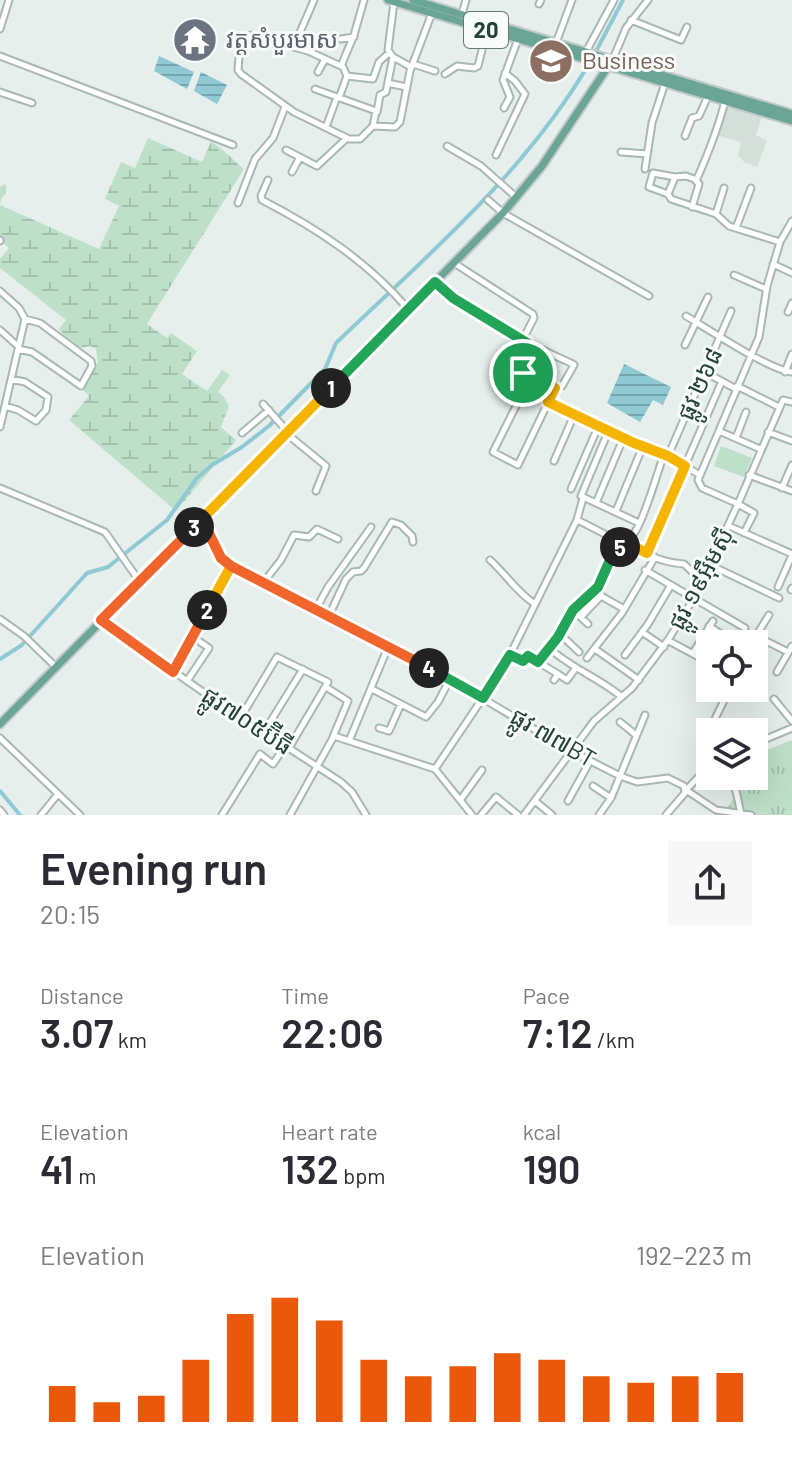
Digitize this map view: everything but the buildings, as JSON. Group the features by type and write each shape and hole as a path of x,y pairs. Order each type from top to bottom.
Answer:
{"main road":[{"name":"20","path":"413,0 487,30 792,114"},
{"name":"20","path":"391,1 556,43 585,56"},
{"name":"20","path":"607,62 792,121"},
{"path":"0,724 517,198 549,157 607,62"}],"street":[{"path":"0,27 9,0"},
{"path":"294,46 314,0"},
{"path":"341,66 354,37 364,0"},
{"path":"460,18 466,0"},
{"path":"556,43 572,0"},
{"path":"585,56 614,0"},
{"path":"607,62 631,20 648,0"},
{"path":"326,127 347,72 325,58 294,46 250,35 237,66 241,74 285,107 347,138 362,138 373,126 380,96 386,93 391,55 391,1"},
{"path":"373,126 392,128 398,125 412,65 432,13"},
{"path":"631,20 681,40 687,27"},
{"path":"445,74 457,66 478,66 487,30"},
{"path":"341,39 354,37"},
{"path":"504,108 510,97 503,80 518,39"},
{"path":"391,55 435,71"},
{"path":"347,76 373,79 379,62 391,55"},
{"path":"0,56 233,145"},
{"path":"318,72 325,58"},
{"path":"496,155 525,94 505,73"},
{"path":"388,83 406,87"},
{"path":"645,169 654,112 665,83"},
{"path":"315,89 377,112"},
{"path":"0,92 32,103"},
{"path":"685,136 692,118 699,116 708,96"},
{"path":"692,207 699,184 697,180 706,154 716,138 725,101"},
{"path":"238,203 255,159 273,138 285,107"},
{"path":"286,150 317,166 347,138"},
{"path":"447,146 481,166 517,198"},
{"path":"621,152 647,154"},
{"path":"292,172 300,157"},
{"path":"697,180 655,173 651,175 649,189 716,214 723,224 780,242"},
{"path":"668,194 675,177"},
{"path":"268,180 262,200 300,220 362,261 408,309"},
{"path":"716,214 724,188"},
{"path":"736,228 751,188"},
{"path":"488,200 503,213 649,296"},
{"path":"548,402 623,439 666,455 700,475 760,334 773,264 780,242 792,221"},
{"path":"454,263 533,314 534,318 520,360 523,373 521,396 493,452 518,465 555,388"},
{"path":"773,264 792,273"},
{"path":"734,275 766,289"},
{"path":"435,282 453,298 524,342 573,364 560,388 523,373"},
{"path":"0,291 19,308 25,319 0,427"},
{"path":"685,345 708,297"},
{"path":"788,312 792,303"},
{"name":"ផ្លូវ ២៦៨","path":"538,662 560,634 573,610 598,587 610,560 634,534 731,311"},
{"path":"686,316 788,372 792,354"},
{"path":"0,330 18,348 32,352 81,386 92,366 91,361 40,323 25,319"},
{"path":"705,372 780,407"},
{"path":"4,403 36,421 46,410 48,397 25,382 11,379"},
{"path":"647,553 722,381"},
{"path":"744,533 754,513 738,504 784,399 792,402"},
{"path":"263,404 287,433 326,466 316,491"},
{"path":"242,433 269,410"},
{"path":"736,438 746,412"},
{"path":"554,461 574,415"},
{"path":"571,489 598,427"},
{"path":"719,431 760,449"},
{"path":"608,432 580,494 639,523"},
{"path":"768,432 792,441"},
{"path":"596,503 623,439"},
{"path":"616,511 643,446"},
{"path":"782,488 792,465"},
{"name":"ផ្លូវ ១៩អ៊ឹមស៊ី","path":"524,815 594,721 639,680 694,598 738,504 702,488 698,483 700,475"},
{"path":"749,475 792,491"},
{"path":"0,488 105,532 140,582"},
{"path":"435,769 510,655 577,520 583,498"},
{"name":"ផ្លូវ ៧៧BT","path":"202,519 221,558 231,566 450,679 590,761 637,782 668,778 715,812"},
{"path":"577,520 672,564 683,563 702,581"},
{"path":"328,618 346,579 364,568 392,522 403,526 413,542"},
{"path":"729,526 792,555 778,587"},
{"path":"315,611 328,587 371,527"},
{"path":"263,583 281,560 294,535 309,537 317,529 338,539"},
{"path":"587,658 624,609 655,557"},
{"path":"490,560 520,594 535,604"},
{"path":"710,565 779,598"},
{"path":"173,672 231,566"},
{"path":"645,570 745,628"},
{"path":"625,655 671,585"},
{"path":"598,587 601,596 624,609"},
{"path":"581,617 601,596"},
{"path":"573,610 588,624"},
{"path":"760,630 769,615"},
{"path":"0,619 24,636 56,667"},
{"name":"ផ្លូវ៧០៥ប៊ីធី","path":"101,620 352,792 366,815"},
{"path":"642,632 664,647"},
{"path":"560,634 579,652"},
{"path":"187,681 209,648 193,637"},
{"path":"668,640 696,655"},
{"path":"768,641 790,649 777,672"},
{"path":"349,741 388,647"},
{"path":"549,648 575,669 622,697"},
{"path":"693,653 696,648"},
{"path":"595,649 639,680"},
{"path":"510,655 523,661 528,656 556,677 567,680 575,669"},
{"path":"222,815 260,754 273,764 287,747 328,682 276,658 241,717"},
{"path":"264,732 303,669"},
{"path":"372,689 426,717 450,679"},
{"path":"290,815 333,737 348,701 326,687"},
{"path":"774,699 792,721"},
{"path":"379,728 389,731 401,704"},
{"path":"599,815 611,798 645,715"},
{"path":"620,722 636,735"},
{"path":"768,738 792,728"},
{"path":"333,737 435,769 472,815"},
{"path":"0,738 80,815"},
{"path":"568,801 590,761"},
{"path":"461,799 482,770"},
{"path":"666,815 696,780"},
{"path":"593,786 611,798"},
{"path":"735,790 741,814"},
{"path":"41,815 58,794"},
{"path":"481,815 496,797 518,815"},
{"path":"535,801 552,815"},
{"path":"715,812 751,815"}],"shaded area":[{"path":"726,106 762,117 756,135 767,141 757,167 744,162 738,155 741,142 719,136"}],"green space":[{"path":"148,138 202,162 211,142 244,169 147,324 167,338 171,333 197,351 182,374 207,391 222,370 230,375 218,392 229,406 221,427 236,440 176,511 69,420 89,396 82,389 98,362 96,349 90,346 79,348 69,341 59,329 66,320 0,268 0,259 9,248 0,240 0,205 99,249 119,206 105,199 121,162 135,168"},
{"path":"6,184 6,194 0,205 0,187"},
{"path":"721,446 752,458 744,477 714,466"},
{"path":"792,740 792,815 721,815 740,790 768,790 768,749"}],"water":[{"path":"159,56 194,72 187,89 154,71"},
{"path":"201,72 227,85 217,104 194,91"},
{"path":"624,364 671,387 663,405 653,400 640,422 607,403"}],"waterway":[{"path":"594,55 623,0"},
{"path":"0,659 22,645 87,573 108,567 167,520 197,478 269,426 325,369 336,343 506,176 536,140 590,62"},
{"path":"0,791 20,815"}],"place":[{"name":"វត្តសំបួរមាស","path":"195,40"},
{"name":"Business","path":"551,61"}],"route":[{"path":"523,373 520,360 527,343 453,298 435,282 202,519 221,558 231,566 173,672 101,620 202,519 221,558 225,562 231,566 483,698 510,655 523,661 528,656 538,662 558,637 573,610 598,587 610,560 625,542 647,553 685,466 548,402 555,388 523,373"}]}
